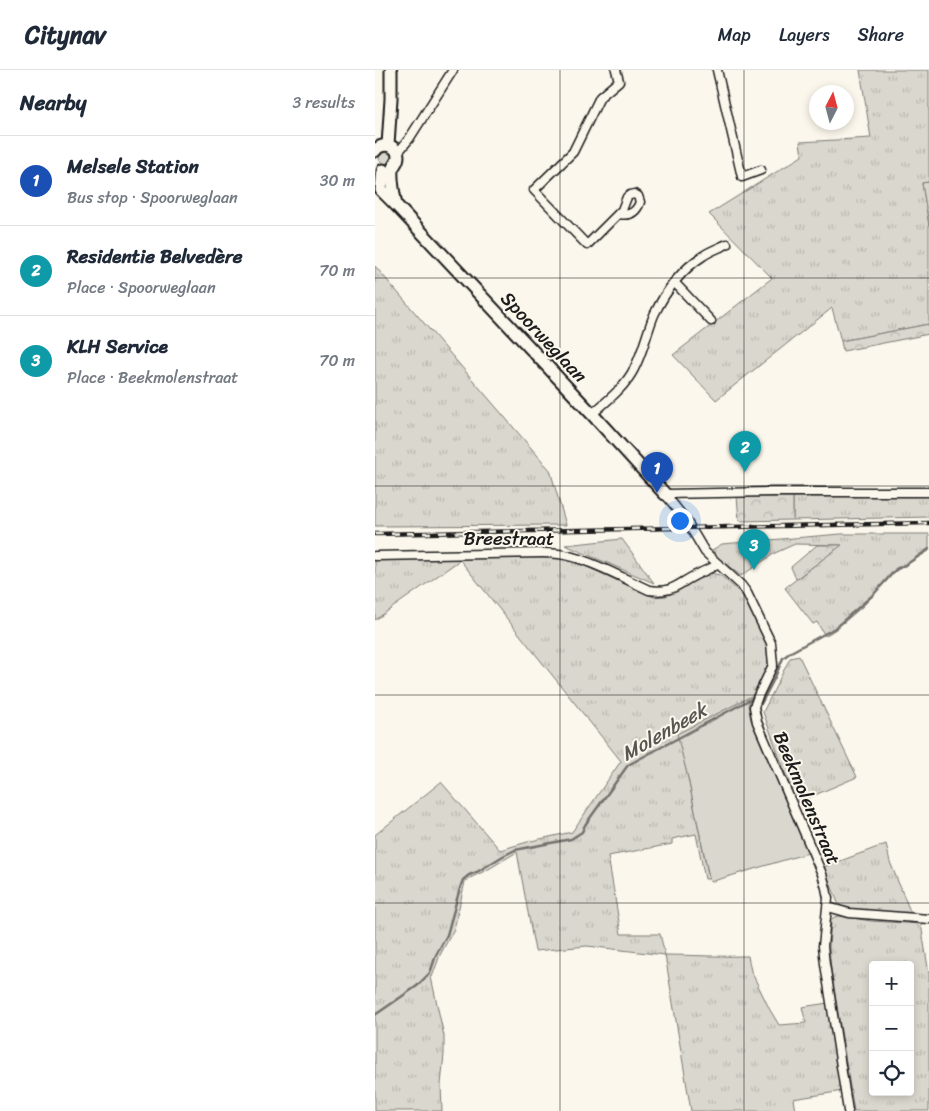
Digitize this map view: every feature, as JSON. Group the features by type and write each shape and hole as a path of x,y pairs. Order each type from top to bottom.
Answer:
{"street":[{"path":"382,148 391,100 391,70"},
{"path":"382,148 400,150 409,140 453,70"},
{"path":"616,70 619,81 600,97 573,152 535,190 587,244 619,214"},
{"path":"717,70 742,177 761,170"},
{"path":"382,148 398,158 397,164 383,167"},
{"path":"378,194 383,167"},
{"path":"383,167 396,205"},
{"name":"Spoorweglaan","path":"378,194 396,205 592,414 665,494 691,528"},
{"path":"592,414 620,389 634,370 655,314 665,294 674,282 686,269 703,256 727,244"},
{"path":"674,282 711,321"},
{"path":"665,494 929,492"},
{"name":"Beekmolenstraat","path":"691,528 705,552 741,585 747,593 771,643 773,665 754,707 757,722 822,874 826,888 828,907 823,946 848,1111"},
{"name":"Breestraat","path":"375,556 558,554 590,563 649,590 659,592 669,590 718,564"},
{"path":"828,907 849,913 929,919"}],"green space":[{"path":"860,70 929,70 929,182 922,183 929,225 929,324 841,341 832,308 716,400 673,355 772,278 709,214 802,156 800,142 871,138"},
{"path":"383,150 389,150 393,157 389,164 383,164 379,160 379,154"},
{"path":"929,182 929,225 922,183"},
{"path":"375,266 550,470 566,525 375,526"},
{"path":"929,324 929,334 843,351 841,341"},
{"path":"929,496 929,517 793,520 793,497"},
{"path":"737,497 793,497 793,520 739,521"},
{"path":"841,534 929,534 929,551 896,571 863,606 825,636 817,622 813,624 785,588 841,545 795,544 775,553 741,576 717,557 712,550 722,544"},
{"path":"622,539 654,583 565,545"},
{"path":"817,545 842,545 796,579 791,567"},
{"path":"459,557 567,558 654,597 666,596 710,573 720,575 746,598 769,649 768,663 752,696 678,734 709,879 705,879 696,834 672,839 672,844 608,856 621,934 660,934 665,955 587,946 535,951 517,852 465,882 454,929 431,977 444,1036 441,1085 442,1111 375,1111 375,835 441,782 500,850 572,832 621,761 460,560 375,620 375,559"},
{"path":"799,656 857,777 796,803 763,712 790,658"},
{"path":"752,696 748,705 751,720 808,853 710,882 677,734"},
{"path":"886,844 890,862 912,916 844,909 838,903 824,867"},
{"path":"840,916 871,921 921,924 929,974 929,1111 854,1111 831,969 829,948 831,920 834,917"},
{"path":"665,955 748,956 751,971 779,1025 806,1023 802,1007 828,1003 843,1091 793,1099 795,1111 691,1111"}],"waterway":[{"name":"Molenbeek","path":"375,1015 417,986 430,973 436,955 447,935 463,880 515,850 571,839 582,832 628,765 751,699 761,704 783,658 835,628 874,594 896,569 929,549"}],"railway":[{"path":"375,534 929,523"}],"place":[{"name":"Residentie Belvedère","path":"745,472"},
{"name":"Melsele Station","path":"657,493"},
{"name":"KLH Service","path":"754,570"}]}
